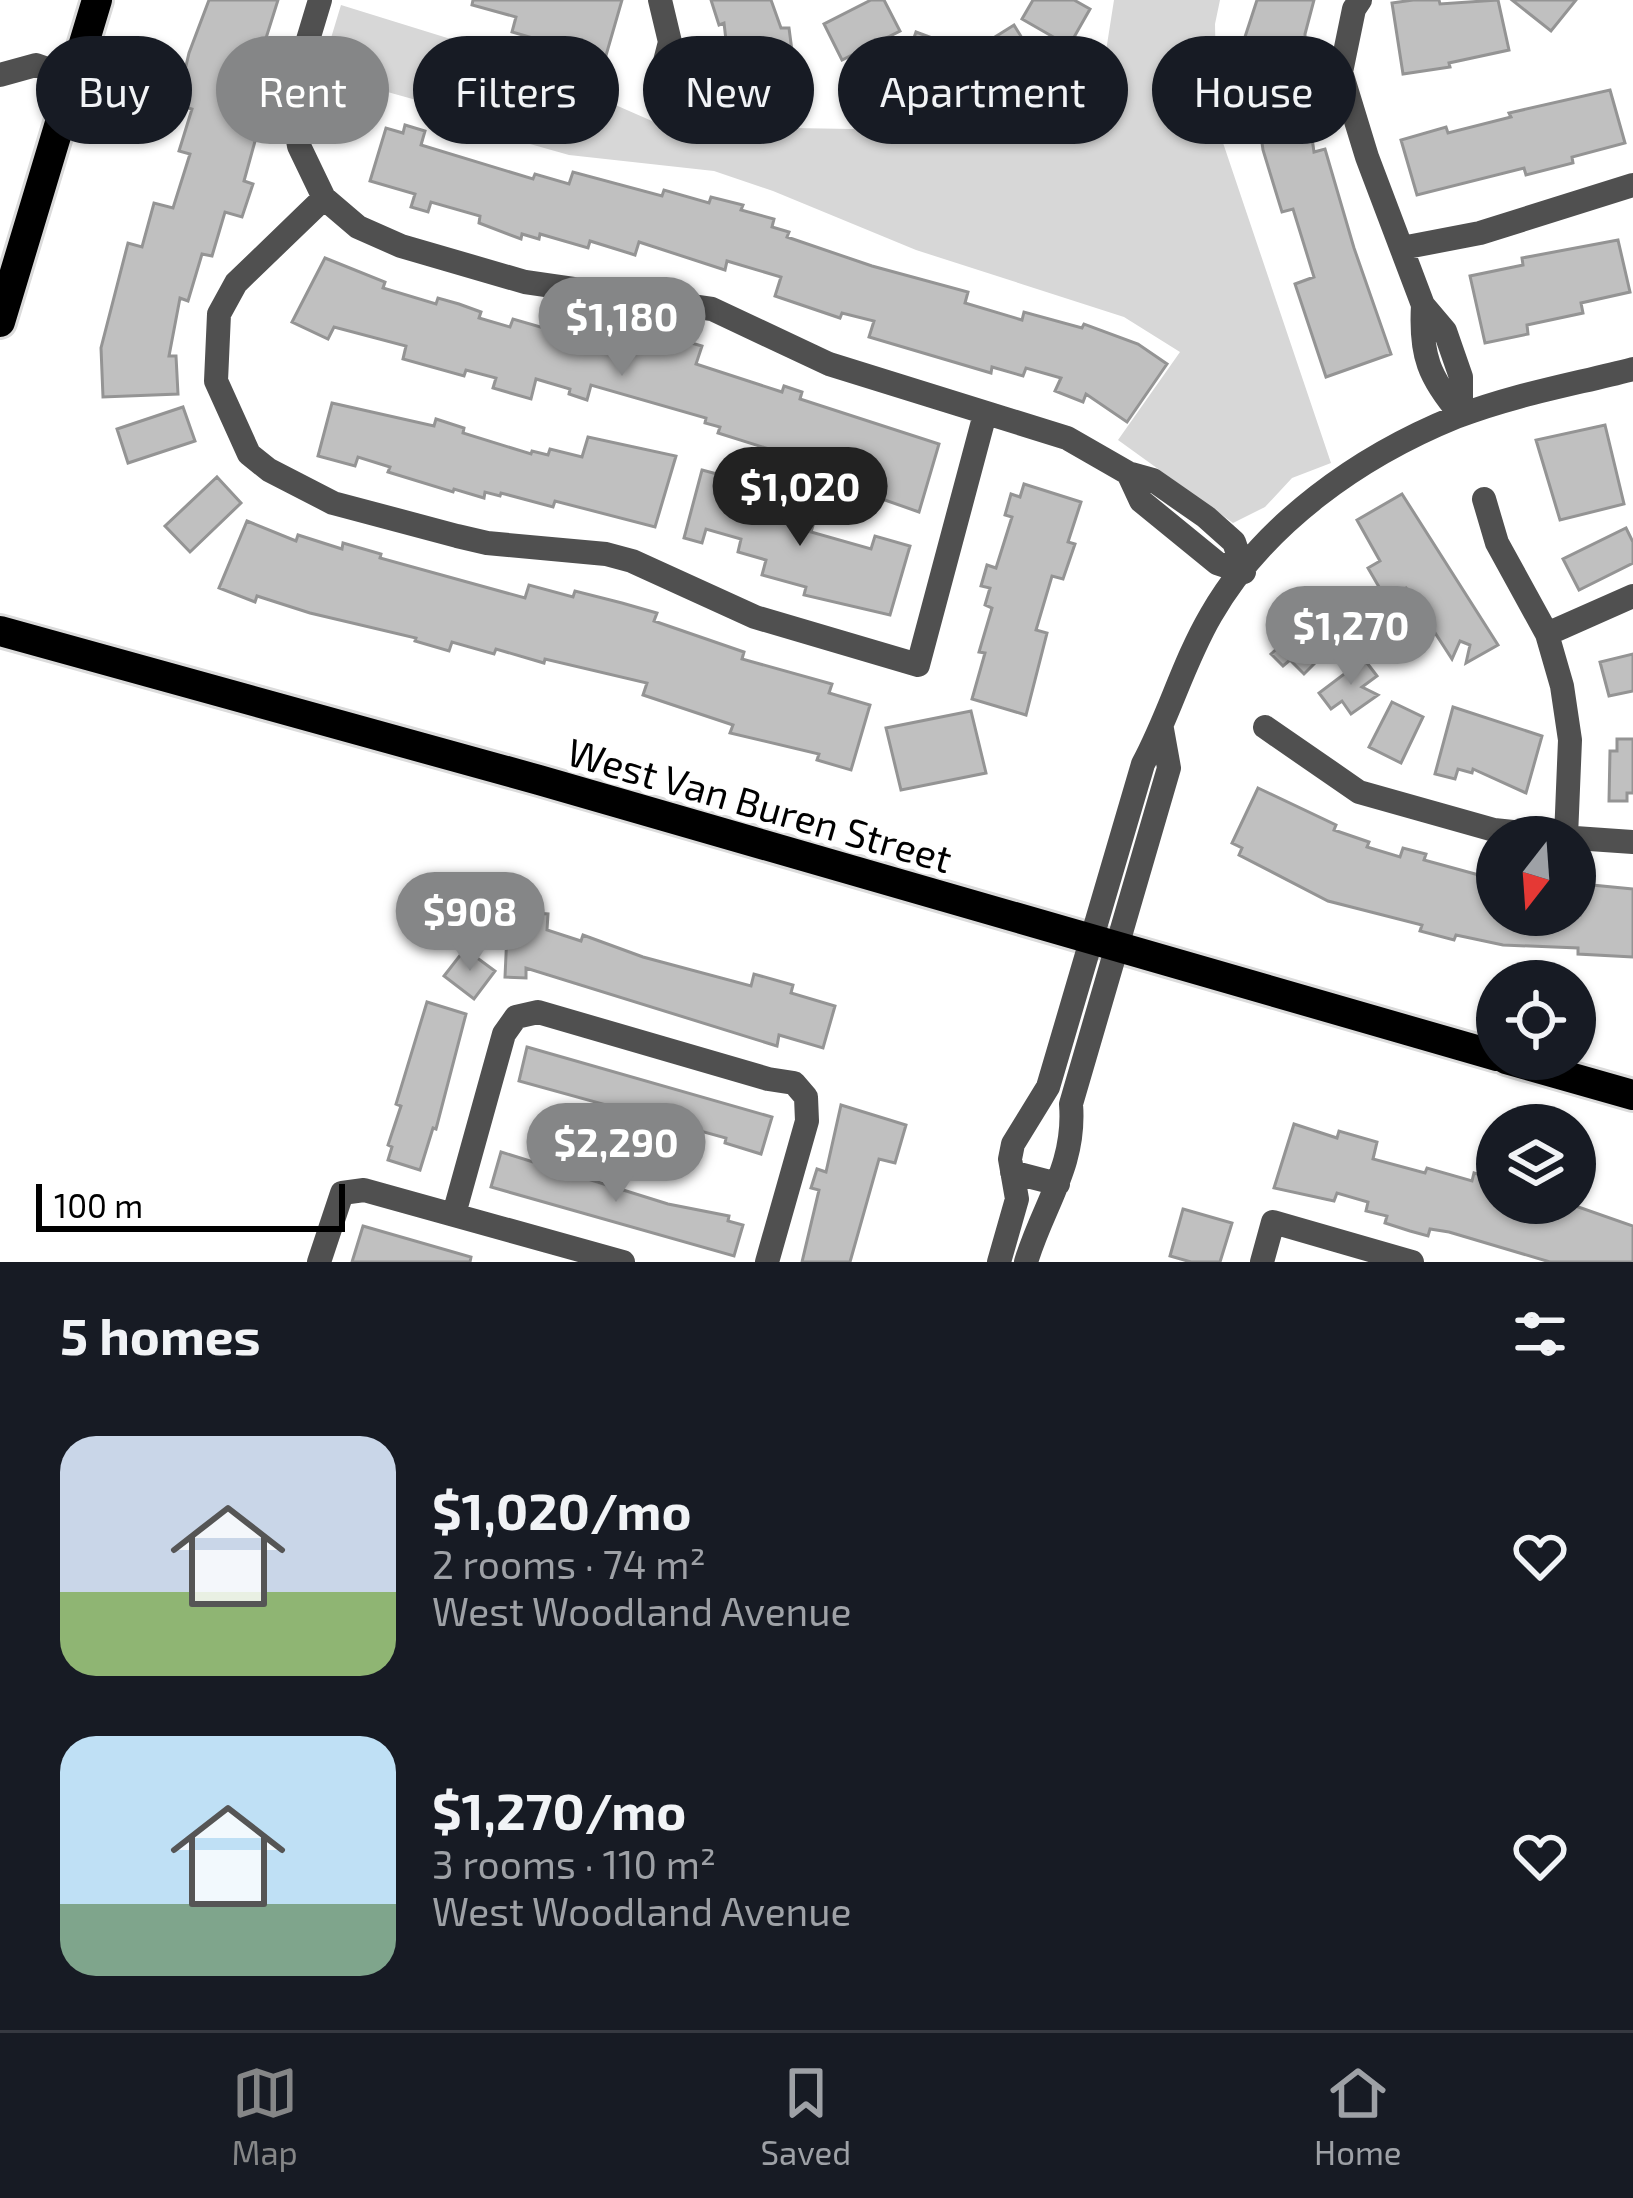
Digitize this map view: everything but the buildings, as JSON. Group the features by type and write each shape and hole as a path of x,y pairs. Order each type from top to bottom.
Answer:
{"main road":[{"path":"86,36 97,0"},
{"path":"0,322 6,280 51,144"},
{"name":"West Van Buren Street","path":"0,631 539,780 1476,1050"},
{"path":"1580,1080 1633,1095"}],"street":[{"path":"320,0 298,73 293,112 299,146 323,198 358,227 400,246 525,281 712,309 829,364 1067,438 1128,472 1153,480 1206,518 1234,542 1244,572"},
{"path":"660,0 669,36"},
{"path":"1360,0 1354,8 1341,72 1367,157 1423,305 1421,341 1436,386 1461,415"},
{"path":"0,75 36,65"},
{"path":"1402,248 1480,233 1633,185"},
{"path":"323,198 236,283 219,314 216,380 248,454 290,483 333,503 487,543 606,554 632,561 755,617 918,665 986,414"},
{"path":"1026,1262 1038,1222 1071,1150 1072,1104 1142,764 1214,610 1291,518 1403,440 1461,415 1633,369"},
{"path":"1484,499 1497,543 1547,634 1562,686 1570,740 1568,816"},
{"path":"1547,634 1633,596"},
{"path":"1265,727 1359,792 1476,825"},
{"path":"1596,839 1633,842"},
{"path":"999,1262 1017,1199 1013,1144 1048,1087 1103,945"},
{"path":"454,1214 504,1034 516,1017 538,1012 794,1083 806,1097 807,1121 767,1262"},
{"path":"1012,1172 1058,1184"},
{"path":"319,1262 342,1192 364,1190 622,1262"},
{"path":"1262,1262 1273,1222 1412,1262"}],"shaded area":[{"path":"1114,0 1220,0 1215,36 1152,36 1152,144 1223,144 1331,463 1292,478 1265,507 1233,523 1118,440 1180,352 1124,317 916,250 714,171 569,155 530,144 619,144 619,107 643,117 643,144 814,144 814,128 838,129 838,144 1128,144 1128,36 1108,36"},
{"path":"341,5 441,36 413,36 413,99 389,92 389,36 332,36"}]}
